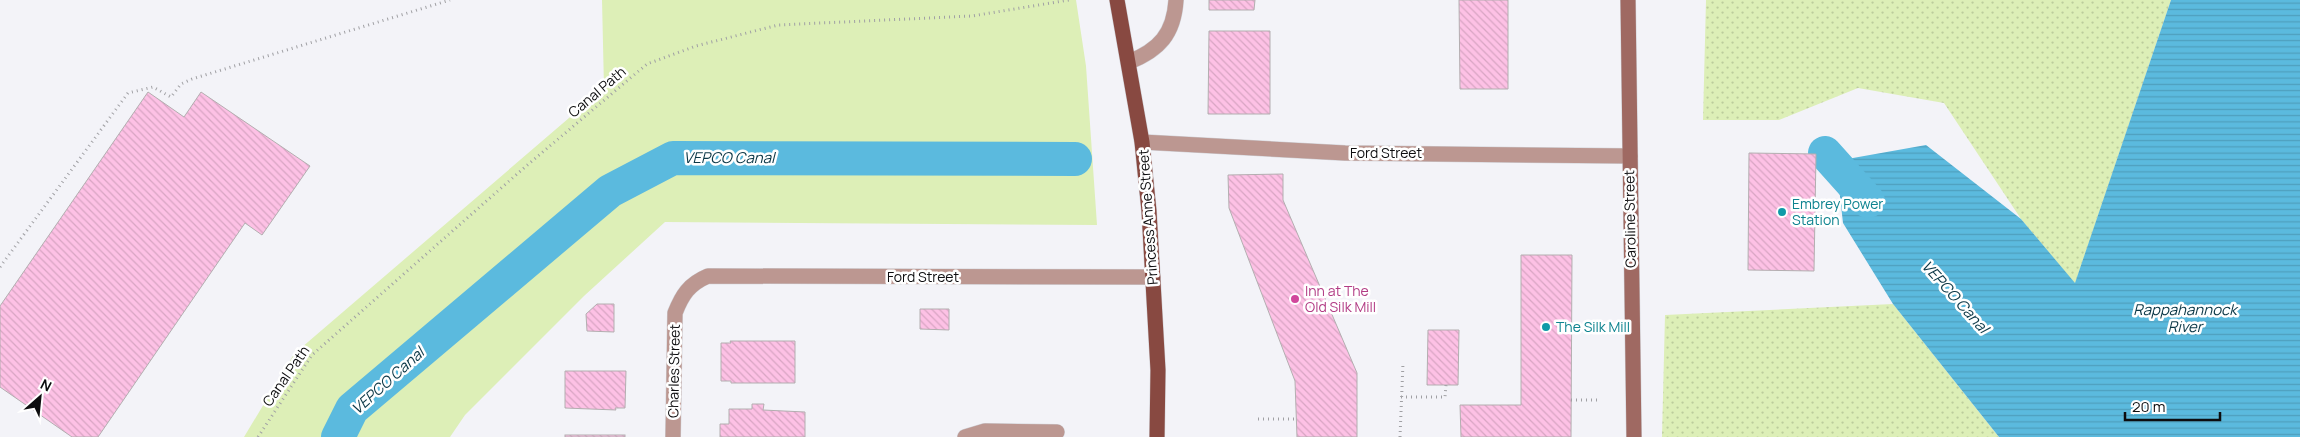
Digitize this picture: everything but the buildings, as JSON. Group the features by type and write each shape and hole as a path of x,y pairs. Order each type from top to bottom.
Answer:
{"main road":[{"name":"Princess Anne Street","path":"1117,0 1142,142 1153,277 1158,370 1158,437"}],"street":[{"path":"1129,62 1145,55 1158,46 1170,27 1176,0"},
{"name":"Caroline Street","path":"1628,0 1634,437"},
{"name":"Ford Street","path":"1142,142 1346,152 1630,156"},
{"name":"Ford Street","path":"694,282 708,276 1153,277"},
{"name":"Charles Street","path":"673,437 675,313 682,296 694,282"},
{"path":"965,437 984,431 1057,432"}],"path":[{"path":"0,267 128,93 153,87 171,97 181,84 192,79 450,0"},
{"name":"Canal Path","path":"258,437 312,355 525,167 648,64 696,46 778,25 972,16 1069,0"},
{"path":"1400,437 1403,363"},
{"path":"1401,397 1445,398 1446,385"},
{"path":"1571,400 1601,400"},
{"path":"1258,419 1297,419"}],"green space":[{"path":"602,0 1076,0 1086,66 1097,225 665,222 584,296 465,415 450,437 244,437 294,354 604,88"},
{"path":"1706,0 2171,0 2075,284 2021,219 1944,103 1858,88 1779,120 1703,120"},
{"path":"1893,304 1999,437 1662,437 1665,315"}],"water":[{"name":"Rappahannock River","path":"2171,0 2300,0 2300,437 1999,437 1893,304 1843,223 1836,161 1926,145 2021,219 2075,283"}],"waterway":[{"name":"VEPCO Canal","path":"1825,153 1868,201"},
{"name":"VEPCO Canal","path":"338,437 352,409 610,191 673,158 1075,159"}],"place":[{"name":"Embrey Power Station","path":"1782,212"},
{"name":"Inn at The Old Silk Mill","path":"1295,299"},
{"name":"The Silk Mill","path":"1546,327"}]}
